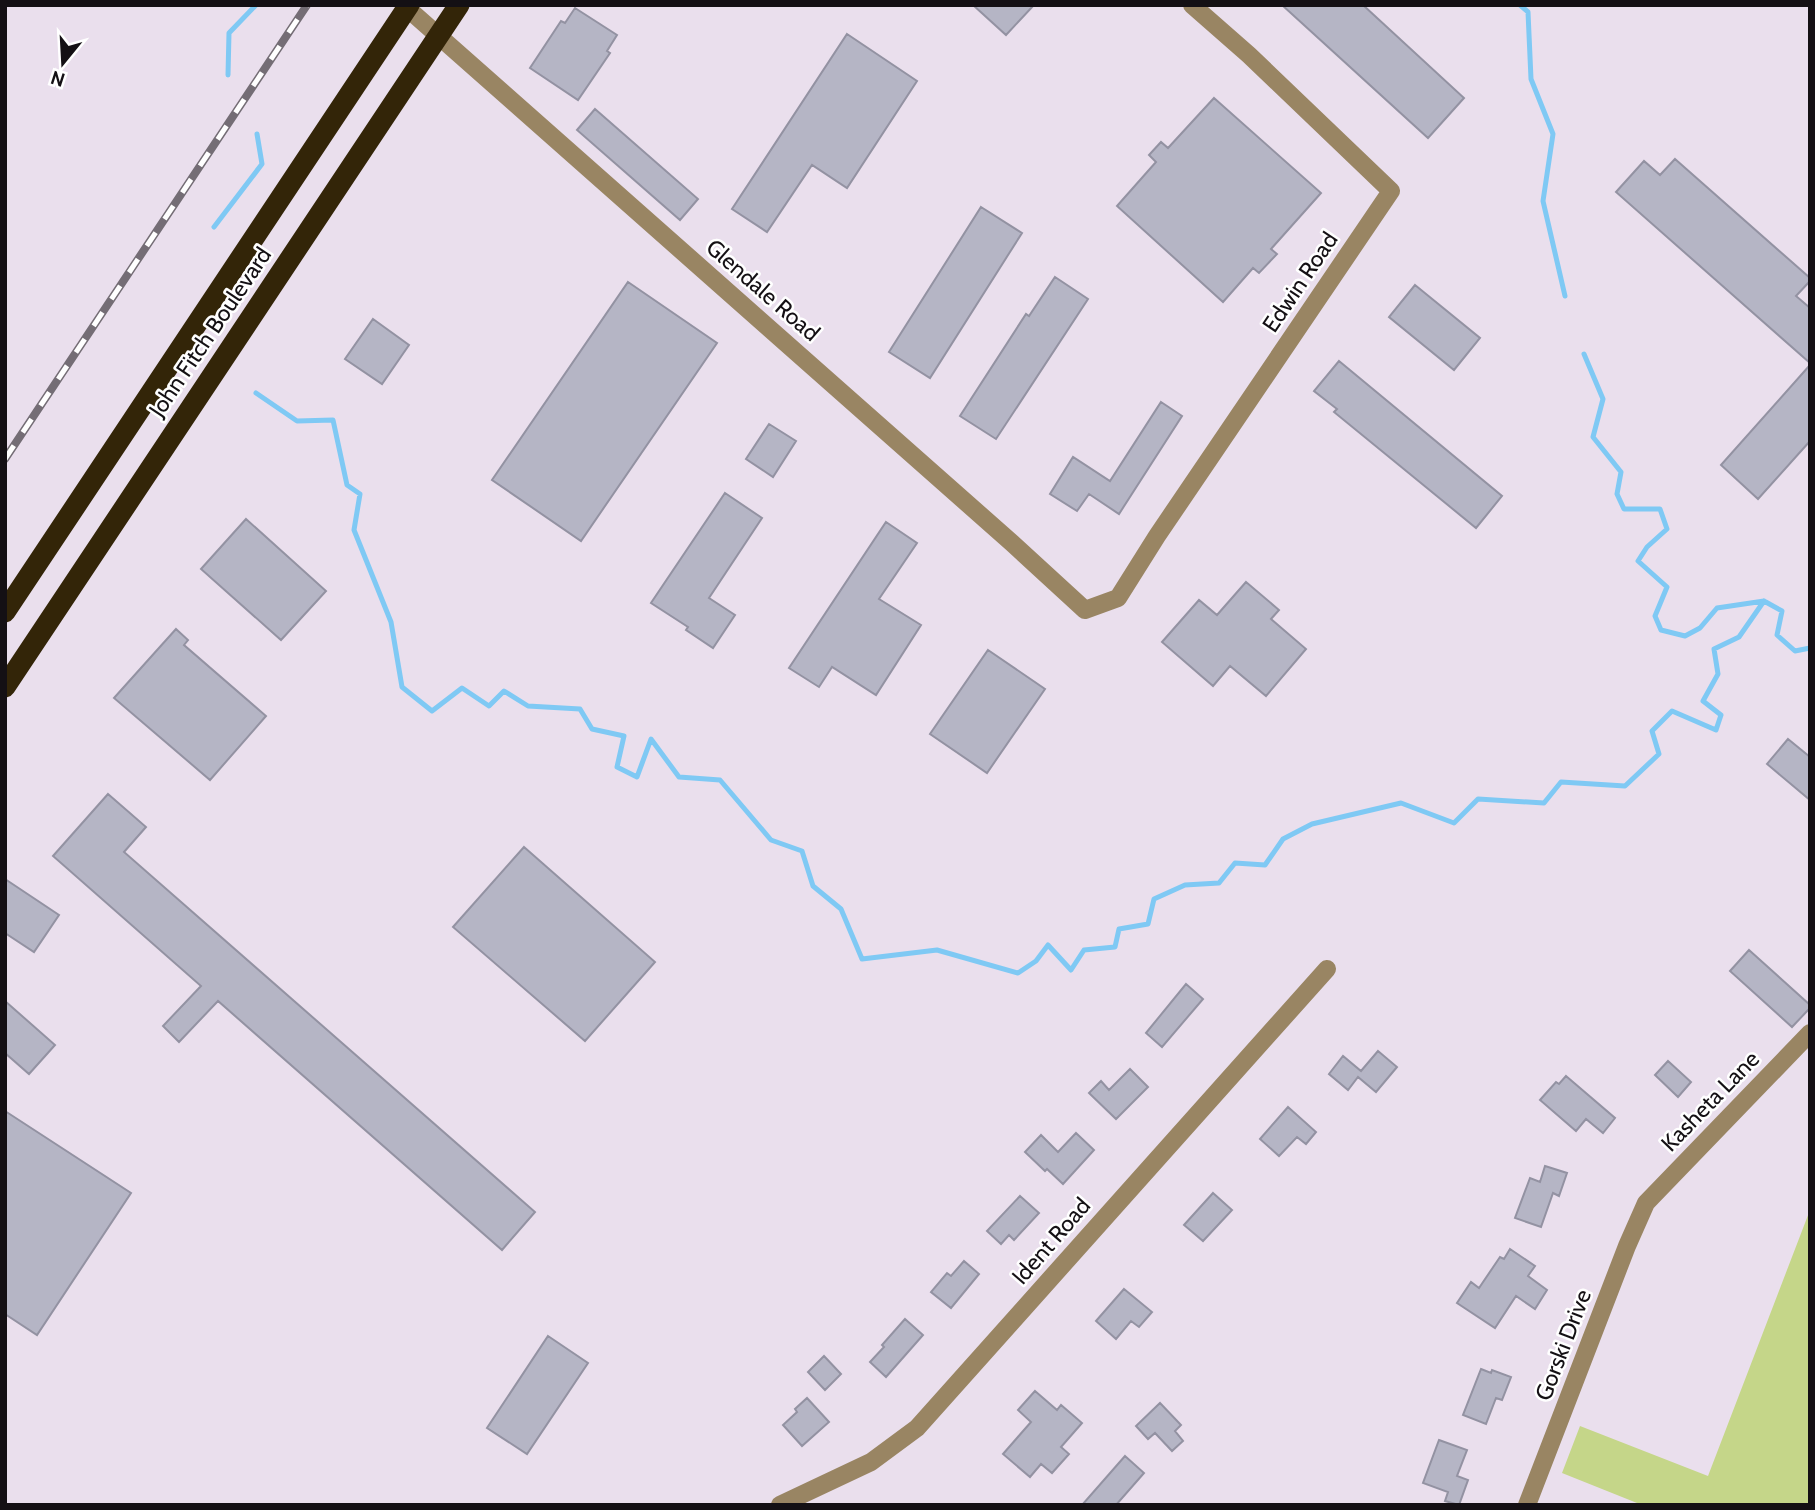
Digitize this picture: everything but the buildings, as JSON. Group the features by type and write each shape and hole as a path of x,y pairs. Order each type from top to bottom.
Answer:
{"highway":[{"name":"John Fitch Boulevard","path":"5,687 459,5"},
{"name":"John Fitch Boulevard","path":"5,612 408,7"}],"street":[{"name":"Edwin Road","path":"1085,610 1118,598 1157,536 1391,191 1249,55 1192,5"},
{"name":"Glendale Road","path":"408,7 1085,610"},
{"name":"Ident Road","path":"780,1505 871,1462 917,1428 1327,969"},
{"name":"Kasheta Lane","path":"1646,1203 1810,1033"},
{"name":"Gorski Drive","path":"1527,1505 1646,1203"}],"green space":[{"path":"1810,1210 1810,1505 1642,1505 1562,1473 1580,1426 1708,1476"}],"waterway":[{"path":"228,75 229,33 256,5"},
{"path":"1520,5 1528,12 1531,79 1553,134 1543,201 1565,296"},
{"path":"214,227 262,164 257,134"},
{"path":"1584,354 1603,399 1593,437 1621,472 1617,494 1624,509 1660,509 1667,529 1647,547 1638,561 1667,587 1655,616 1661,630 1685,636 1700,628 1717,608 1764,601"},
{"path":"256,393 297,421 333,420 347,485 360,494 354,530 391,622 402,687 432,711 462,688 489,706 504,691 528,706 580,709 592,729 624,736 617,767 637,777 651,739 679,777 720,780 771,840 802,851 813,886 841,909 862,959 937,950 1018,973 1036,961 1048,945 1071,970 1084,950 1115,947 1119,929 1148,924 1154,899 1185,885 1219,883 1235,863 1265,865 1283,839 1312,824 1401,803 1454,823 1478,799 1544,803 1561,782 1625,786 1659,754 1652,731 1672,711 1716,730 1721,715 1703,701 1718,674 1714,649 1739,637 1764,601"},
{"path":"1764,601 1782,611 1777,635 1795,651 1810,648"}],"railway":[{"path":"5,459 307,5"}]}
